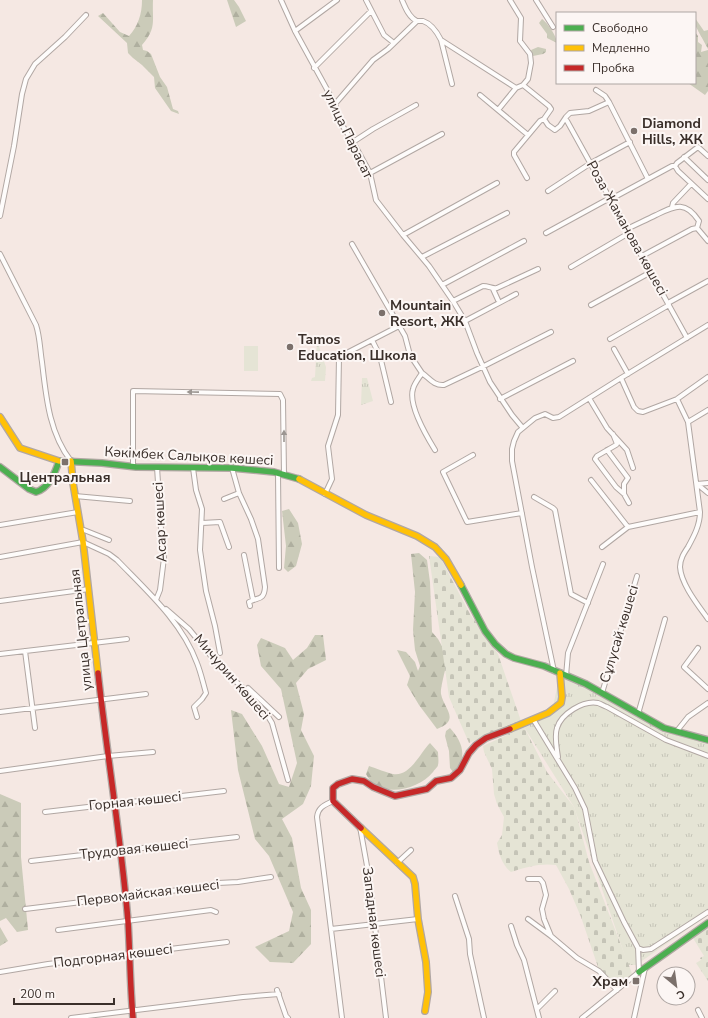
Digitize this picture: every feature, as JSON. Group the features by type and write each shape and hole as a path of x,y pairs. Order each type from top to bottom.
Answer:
{"street":[{"name":"улица Парасат","path":"281,0 314,68 335,104 342,125 370,173 376,200 402,235 429,266 454,301 465,321 482,367 500,399 522,427"},
{"path":"295,31 337,0"},
{"path":"366,0 384,35 394,43"},
{"path":"402,0 408,12 417,21"},
{"path":"498,110 516,88 523,85 528,79 531,63 530,54 520,41 521,18 510,0"},
{"path":"536,0 553,26"},
{"path":"314,68 371,11"},
{"path":"0,216 2,190 14,146 22,94 29,73 35,64 65,37 86,15"},
{"path":"335,104 373,60 394,43 417,21 423,21 429,24 441,40 452,84"},
{"path":"441,40 516,88"},
{"path":"523,85 551,109 544,120 540,121 514,152 514,155 527,178"},
{"path":"596,90 605,96 609,102 648,179"},
{"path":"480,95 528,135"},
{"path":"544,120 555,130 570,113 589,111 609,102"},
{"path":"353,142 416,105"},
{"name":"Роза Жаманова көшесі","path":"565,119 591,163 687,338"},
{"path":"370,173 442,134"},
{"path":"548,190 591,163 630,142"},
{"path":"546,233 610,198 672,166 675,166 684,157 698,147 708,156"},
{"path":"684,157 708,180"},
{"path":"675,166 678,171 708,199"},
{"path":"402,235 497,183"},
{"path":"672,207 673,203 691,184"},
{"path":"570,267 628,231 672,207 683,207 691,211 698,221 698,228 708,241"},
{"path":"422,257 507,213"},
{"path":"642,256 692,229 698,228"},
{"path":"442,285 524,241"},
{"path":"352,244 405,336 410,355 422,373 438,385 444,385 551,332"},
{"name":"улица Цетральная","path":"0,254 36,325 39,334 44,385 53,428 71,461 83,542 101,700 121,851 128,922 130,984 133,1018"},
{"path":"493,289 538,269"},
{"path":"591,305 651,272"},
{"path":"610,339 708,281"},
{"path":"454,301 483,286 488,286 493,289 498,300"},
{"path":"465,321 516,294"},
{"path":"554,670 532,567 512,461 514,441 518,432 522,427 541,415 545,414 553,418 559,417 708,325"},
{"path":"325,494 332,481 328,446 338,415 339,357 399,326"},
{"path":"372,340 380,356 390,402"},
{"path":"614,348 628,374"},
{"path":"500,399 573,361"},
{"path":"422,373 412,390 413,403 420,422 435,450"},
{"path":"621,378 636,409 643,412 677,399 708,378"},
{"path":"133,467 133,390 280,394 284,400 279,568"},
{"path":"589,398 604,424 627,450 633,468"},
{"path":"677,399 688,422 700,512 700,520 695,534 682,557 680,567 687,586 708,619"},
{"path":"688,422 708,410"},
{"name":"Кәкімбек Салықов көшесі","path":"0,417 20,448 59,461 102,463 133,467 232,468 294,477 366,515 417,536 436,547 450,565 480,622 495,644 506,654 563,674 602,693 664,728 708,740"},
{"path":"613,434 617,444 597,456 595,460 616,487 624,494 629,503"},
{"path":"607,450 628,478 624,484 624,494"},
{"path":"473,455 443,472 466,520 469,522 522,513"},
{"path":"0,467 30,490 36,492 50,481 59,461"},
{"name":"Асар көшесі","path":"156,600 160,590 164,558 160,529 157,467"},
{"path":"193,468 196,490 202,509 200,550 206,591 216,626 220,653"},
{"path":"232,468 239,493 258,539 265,587 265,593 262,598 253,600 250,602 250,606"},
{"path":"592,480 628,527"},
{"path":"697,484 708,483"},
{"path":"697,484 708,493"},
{"path":"224,499 239,493"},
{"path":"75,496 130,501"},
{"path":"534,497 555,510 571,594 588,603"},
{"path":"0,525 78,512"},
{"path":"602,547 628,527 700,512"},
{"path":"202,523 220,522 229,547"},
{"path":"81,531 84,530 108,540"},
{"path":"0,557 83,542 109,554 117,560 164,608 184,638 197,663 206,693 194,707 197,717"},
{"path":"244,555 253,600"},
{"path":"425,1011 428,992 426,962 418,919 413,877 333,801 333,788 338,784 352,779 364,781 373,788 395,796 427,789 436,781 451,778 460,770 469,753 476,745 486,738 548,713 561,703 563,674 568,653 603,564"},
{"name":"Сұлусай көшесі","path":"602,693 637,576"},
{"path":"0,601 89,589"},
{"name":"Мичурин көшесі","path":"164,608 189,629 216,662 227,674 248,692 266,713 272,723 288,780"},
{"path":"638,714 665,619"},
{"path":"0,654 127,639"},
{"path":"698,648 684,667 708,689"},
{"path":"25,651 35,728"},
{"path":"237,682 245,685 279,717"},
{"path":"0,712 146,694"},
{"path":"558,759 556,729 562,719 574,709 588,703 597,703 666,740 708,756"},
{"path":"676,732 688,717 708,703"},
{"path":"533,719 575,788 585,809 596,861 624,922 638,948 639,972"},
{"path":"0,771 108,756 153,752"},
{"name":"Горная көшесі","path":"45,812 224,791"},
{"path":"333,801 321,808 317,812 317,817 342,1018"},
{"name":"Западная көшесі","path":"360,827 369,877 386,1018"},
{"name":"Трудовая көшесі","path":"32,861 237,838"},
{"path":"397,863 410,850"},
{"name":"Первомайская көшесі","path":"24,909 271,877"},
{"path":"528,879 540,879 543,883 546,895 542,909 544,919 551,936"},
{"path":"455,896 469,939 470,954 484,1018"},
{"path":"58,930 211,910 216,912"},
{"path":"638,948 643,950 651,949 708,912"},
{"path":"331,928 418,919"},
{"path":"528,919 577,958 599,971 617,990"},
{"path":"582,1018 639,972 708,923"},
{"path":"511,926 524,960 539,1018"},
{"name":"Подгорная көшесі","path":"0,972 48,964 227,942"},
{"path":"634,1018 645,968"},
{"path":"537,1009 555,991"},
{"path":"71,1018 278,992 288,1018"},
{"path":"698,1010 702,1018"}],"green space":[{"path":"142,0 153,0 152,29 142,45 143,50 151,54 160,77 167,87 173,109 178,111 179,114 171,111 155,88 154,77 128,53 127,43 98,16 103,13 120,32 129,36 139,20"},
{"path":"227,0 234,0 246,21 236,27"},
{"path":"542,19 547,24 556,37 556,42 547,38 547,34 539,23"},
{"path":"696,19 704,31 708,30 708,49 696,27"},
{"path":"696,33 698,36 698,42 702,45 701,52 708,50 708,91 705,95 689,84 696,84"},
{"path":"538,47 546,49 546,52 533,56 531,50"},
{"path":"317,341 326,367 325,381 311,381 312,378 315,377"},
{"path":"244,346 258,346 258,371 244,371"},
{"path":"362,378 367,378 373,401 361,405"},
{"path":"289,509 298,523 302,544 296,566 288,572 284,568 286,546 282,511"},
{"path":"419,553 427,560 430,582 432,632 438,639 448,657 441,694 450,718 444,726 437,729 419,705 407,685 410,676 397,650 406,652 415,662 418,671 420,666 415,650 413,630 415,592 411,554"},
{"path":"429,556 440,557 470,614 498,654 521,721 469,743 449,697"},
{"path":"315,635 323,635 326,660 308,669 296,683 304,714 301,730 314,756 311,786 303,804 282,819 292,838 301,888 311,910 311,944 293,963 270,962 255,947 289,931 293,912 269,856 255,839 238,770 231,710 242,714 262,746 279,784 289,787 297,763 281,689 261,666 257,645 261,638 285,648 293,660 307,648"},
{"path":"560,673 640,718 695,736 708,744 708,915 636,965 628,965 574,807 524,727 553,707"},
{"path":"524,727 547,772 574,807 589,862 633,976 618,986 614,985 599,970 581,917 569,889 556,865 539,865 511,872 503,863 500,855 497,843 502,835 504,817 497,804 494,794 492,769 484,752 483,746"},
{"path":"450,728 458,738 462,750 461,761 453,772 450,768 449,751 445,736 446,731"},
{"path":"430,743 438,752 438,766 426,779 418,784 398,790 388,789 379,787 371,782 366,774 369,766 393,774 405,772"},
{"path":"0,794 21,803 21,857 28,930 17,932 6,918 0,921"},
{"path":"0,927 8,941 0,946"},
{"path":"708,927 708,981 696,963 704,956 693,938"}],"traffic: fast":[{"path":"0,467 29,489 36,492 48,484 59,461 102,463 136,467 232,468 274,472 299,479"},
{"path":"461,585 485,631 495,644 506,654 514,658 544,666 586,684 664,728 708,740"},
{"path":"639,972 708,923"}],"traffic: slow":[{"path":"0,417 20,448 59,461"},
{"path":"71,461 73,483 83,542 98,673"},
{"path":"299,479 366,515 417,536 435,547 446,559 461,585"},
{"path":"510,729 548,713 561,703 560,673"},
{"path":"361,828 413,877 418,919 426,962 428,992 425,1011"}],"traffic: jam":[{"path":"98,673 125,890 133,1018"},
{"path":"361,828 333,801 333,788 338,784 352,779 364,781 373,787 395,796 427,789 436,781 451,778 460,770 469,753 476,745 486,738 510,729"}],"place":[{"name":"Diamond Hills, ЖК","path":"634,131"},
{"name":"Mountain Resort, ЖК","path":"382,313"},
{"name":"Tamos Education, Школа","path":"290,347"},
{"name":"Центральная","path":"65,462"},
{"name":"Храм","path":"636,981"}]}
